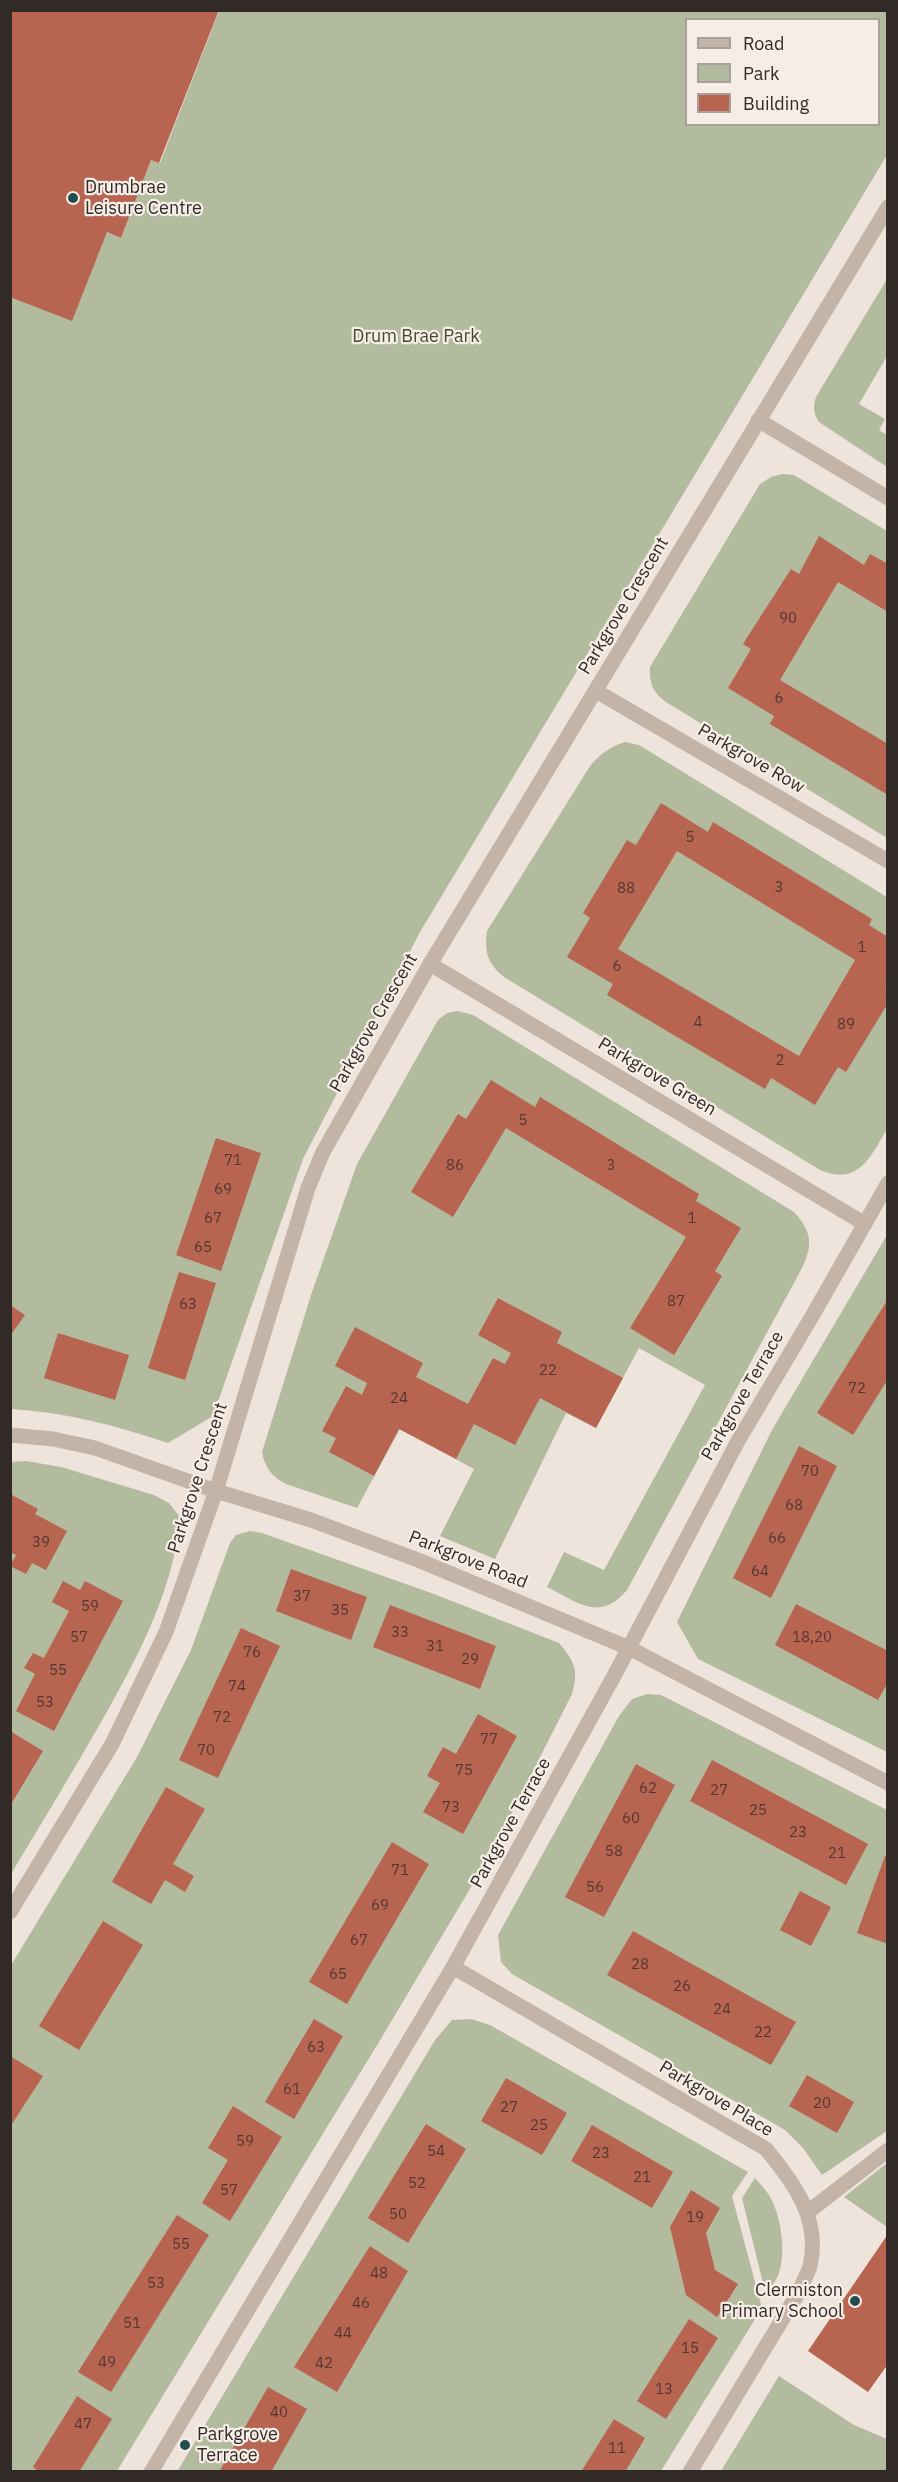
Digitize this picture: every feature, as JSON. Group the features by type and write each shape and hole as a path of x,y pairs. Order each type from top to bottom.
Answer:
{"street":[{"name":"Parkgrove Crescent","path":"10,1912 112,1744 166,1632 216,1491 308,1188 323,1152 430,964 888,207"},
{"path":"758,420 888,498"},
{"name":"Parkgrove Row","path":"596,691 888,861"},
{"name":"Parkgrove Green","path":"430,964 865,1224"},
{"name":"Parkgrove Terrace","path":"151,2472 453,1967 629,1648 738,1441 888,1183"},
{"name":"Parkgrove Road","path":"10,1434 94,1448 216,1491 311,1520 407,1556 629,1648 888,1783"},
{"name":"Parkgrove Place","path":"453,1967 766,2150 791,2179 808,2212 813,2241 810,2267 797,2295 690,2472"},
{"path":"808,2212 888,2150"}],"green space":[{"name":"Drum Brae Park","path":"219,11 887,11 887,155 420,932 303,1159 213,1416 168,1443 91,1421 51,1413 11,1409 11,297 107,232 121,238 151,160 160,163"},
{"path":"887,279 887,356 859,404 885,419 879,430 887,435 887,467 819,422 814,407 816,397"},
{"path":"782,474 794,475 887,531 887,838 666,702 658,695 651,683 650,667 760,484 771,477"},
{"path":"625,742 639,745 887,897 887,1129 868,1159 853,1172 833,1174 820,1170 504,977 488,957 487,931 590,766 605,751"},
{"path":"458,1011 473,1015 794,1212 808,1233 808,1254 801,1270 627,1590 607,1606 598,1608 588,1606 547,1587 564,1552 604,1570 705,1385 639,1348 596,1428 566,1413 495,1559 440,1536 474,1469 400,1429 357,1508 286,1484 270,1471 263,1458 262,1452 311,1295 357,1164 438,1020 447,1013"},
{"path":"887,1235 887,1752 698,1659 677,1622 772,1430"},
{"path":"26,1461 61,1467 154,1495 169,1503 180,1517 171,1570 163,1596 142,1645 93,1737 11,1874 10,1462"},
{"path":"250,1531 262,1533 434,1594 559,1643 574,1667 575,1679 572,1694 493,1850 382,2037 117,2471 11,2471 10,1967 137,1757 191,1650 230,1543 236,1535"},
{"path":"647,1694 661,1695 887,1810 887,2131 822,2175 803,2148 785,2130 512,1974 501,1962 498,1935 619,1716 632,1699"},
{"path":"471,2019 490,2025 748,2172 732,2196 762,2308 661,2471 177,2472 435,2040 452,2020"},
{"path":"887,2163 887,2227 844,2197"},
{"path":"755,2178 775,2207 781,2231 780,2270 776,2281 769,2289 764,2287 742,2198"},
{"path":"779,2376 854,2425 887,2439 887,2471 721,2471"}],"building":[{"name":"Drumbrae Leisure Centre","path":"10,10 219,10 159,163 151,160 121,238 107,232 72,321 10,297"},
{"path":"819,536 864,565 870,554 888,564 888,612 838,582 780,680 888,744 888,795 770,724 774,716 728,688 751,649 743,644 791,569 799,574"},
{"path":"661,803 708,832 713,822 872,919 869,925 888,937 888,986 885,990 888,992 888,1003 846,1072 838,1067 815,1105 771,1078 765,1089 645,1018 607,995 613,984 567,957 590,918 583,913 627,840 636,845","holes":["677,851 855,960 799,1056 618,949"]},
{"path":"491,1080 535,1107 540,1097 699,1194 696,1201 741,1228 715,1271 722,1276 674,1355 630,1328 686,1237 506,1128 453,1217 411,1192 458,1114 466,1119"},
{"path":"216,1138 261,1153 221,1271 176,1255"},
{"path":"179,1272 216,1283 185,1380 148,1368"},
{"path":"498,1298 562,1332 557,1343 623,1378 596,1428 540,1398 515,1445 474,1424 456,1459 399,1429 374,1476 329,1452 336,1438 322,1431 346,1386 362,1395 367,1383 335,1366 355,1327 423,1363 416,1377 468,1404 493,1358 505,1364 511,1353 478,1335"},
{"path":"888,1299 888,1379 853,1435 817,1413"},
{"path":"10,1305 25,1315 10,1336"},
{"path":"58,1333 129,1355 115,1400 44,1378"},
{"path":"799,1446 837,1466 771,1598 733,1578"},
{"path":"12,1495 38,1509 35,1514 67,1531 46,1570 32,1563 26,1574 10,1566 16,1555 10,1552"},
{"path":"291,1569 367,1597 351,1640 276,1611"},
{"path":"63,1581 80,1590 85,1581 123,1601 54,1731 16,1711 35,1674 24,1668 33,1653 44,1658 69,1611 52,1602"},
{"path":"796,1604 888,1651 888,1682 878,1700 775,1645"},
{"path":"390,1605 496,1646 480,1689 373,1647"},
{"path":"241,1628 280,1646 218,1778 179,1760"},
{"path":"478,1714 517,1736 463,1834 423,1812 440,1783 427,1776 443,1747 456,1754"},
{"path":"10,1731 43,1751 10,1806"},
{"path":"712,1760 868,1844 846,1885 690,1801"},
{"path":"636,1764 675,1785 604,1917 565,1897"},
{"path":"166,1787 205,1809 173,1864 194,1876 185,1892 165,1880 151,1904 112,1882"},
{"path":"392,1842 429,1864 347,2004 309,1982"},
{"path":"885,1856 888,1856 888,1944 857,1933"},
{"path":"800,1891 831,1907 811,1946 780,1930"},
{"path":"103,1921 143,1945 79,2050 39,2026"},
{"path":"633,1931 796,2022 771,2065 607,1975"},
{"path":"314,2019 343,2036 294,2119 265,2102"},
{"path":"10,2056 43,2076 10,2127"},
{"path":"807,2075 854,2102 837,2133 789,2106"},
{"path":"506,2078 567,2113 542,2155 481,2121"},
{"path":"233,2106 282,2137 230,2221 202,2203 228,2160 208,2148"},
{"path":"426,2124 466,2149 408,2243 368,2218"},
{"path":"592,2125 673,2172 652,2208 571,2161"},
{"path":"691,2190 720,2208 706,2233 715,2270 738,2284 717,2317 686,2295 670,2227"},
{"path":"177,2215 209,2235 111,2392 78,2372"},
{"path":"888,2234 888,2364 868,2392 808,2351"},
{"path":"370,2246 408,2271 337,2392 294,2367"},
{"path":"689,2319 718,2338 666,2419 637,2401"},
{"path":"268,2387 307,2409 271,2472 219,2472"},
{"path":"77,2396 112,2419 79,2472 40,2472 33,2467"},
{"path":"614,2419 645,2438 625,2472 581,2472"}],"place":[{"name":"Drumbrae Leisure Centre","path":"73,198"},
{"name":"Clermiston Primary School","path":"855,2301"},
{"name":"Parkgrove Terrace","path":"185,2445"}]}
